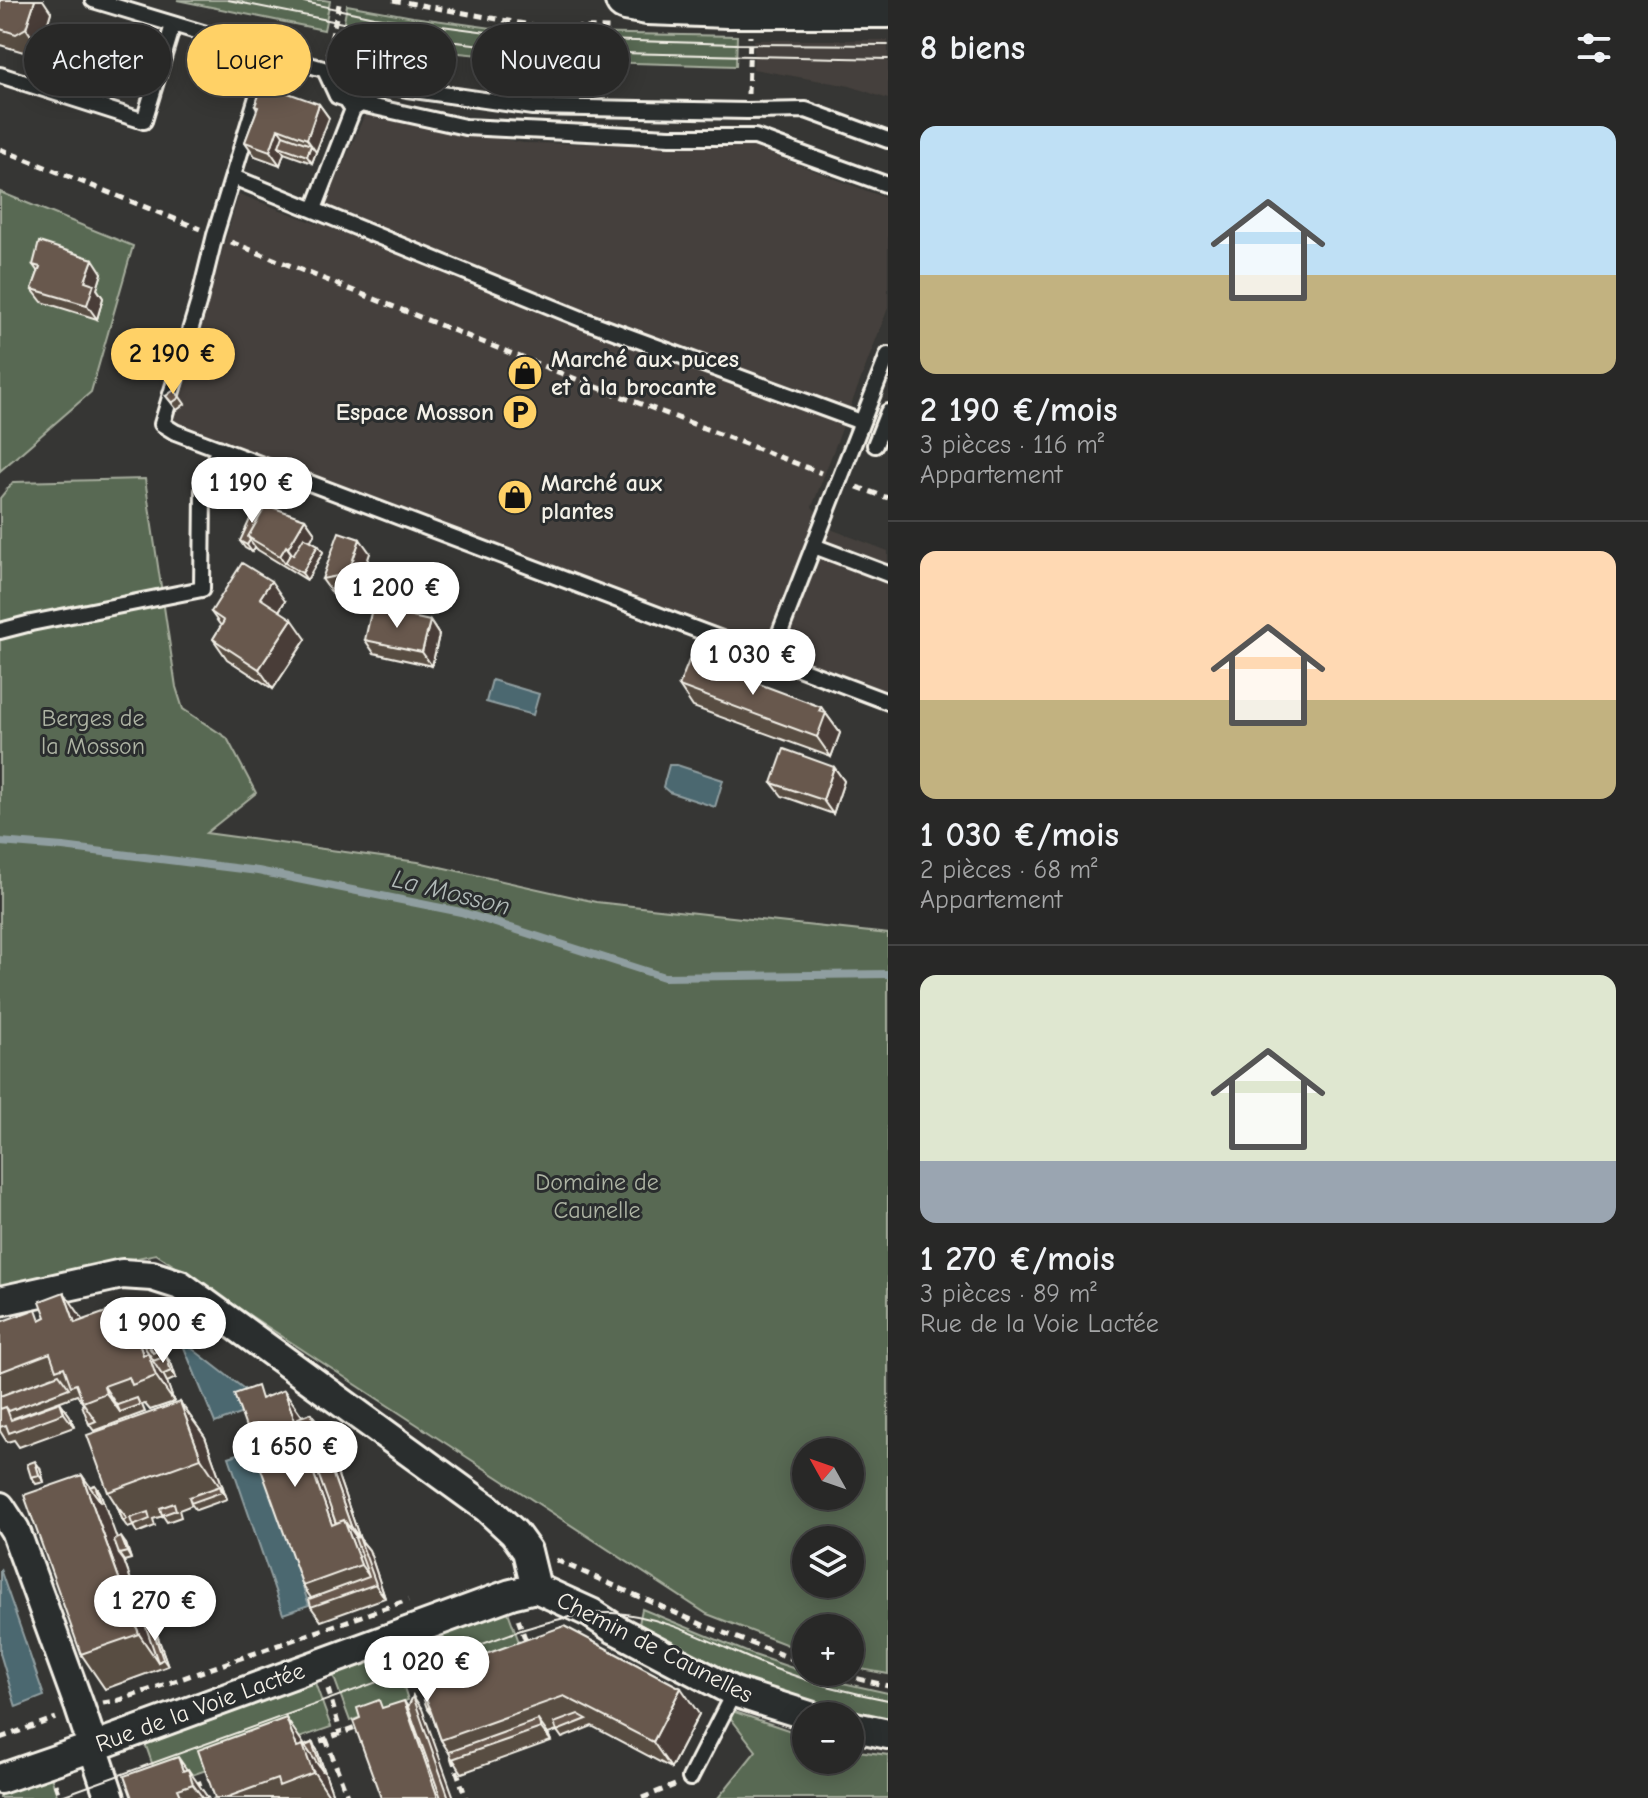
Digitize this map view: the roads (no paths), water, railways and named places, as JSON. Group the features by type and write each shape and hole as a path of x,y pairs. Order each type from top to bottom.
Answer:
{"main road":[{"path":"621,14 648,4 888,7"}],"street":[{"path":"0,1301 122,1274 152,1276 180,1285 487,1508 514,1533 527,1551 533,1575"},
{"path":"0,1507 15,1530 110,1798"},
{"name":"Chemin de Caunelles","path":"533,1575 591,1613 610,1636 681,1665 734,1692 792,1710"},
{"name":"Rue de la Voie Lactée","path":"0,1779 511,1594 533,1575"},
{"path":"864,1729 888,1734"}],"lane":[{"path":"93,0 187,29"},
{"path":"0,75 144,121 173,25"},
{"path":"311,66 407,89 533,107 806,110 888,140"},
{"path":"325,70 337,96 346,99 353,109"},
{"path":"257,96 162,424 175,432 888,702"},
{"path":"314,209 353,109 361,104 465,127 755,137 888,185"},
{"path":"233,177 584,320 861,422"},
{"path":"770,658 888,355"},
{"path":"875,445 888,412"},
{"path":"0,631 202,589 203,491 219,448"},
{"path":"814,546 888,574"},
{"path":"690,1778 734,1692"}],"water":[{"path":"492,680 539,694 533,715 486,702"},
{"path":"669,765 723,780 715,807 669,792 663,787"},
{"path":"181,1340 265,1405 215,1423"},
{"path":"256,1448 309,1605 283,1614 229,1457"},
{"path":"0,1569 44,1696 16,1707 0,1653"}],"waterway":[{"name":"La Mosson","path":"0,842 258,871 461,912 664,977 888,974"}],"tram line":[{"path":"228,0 413,37 533,51 888,59"},
{"path":"295,0 374,17 533,38 888,45"},
{"path":"56,1798 521,1630 588,1614 612,1613 655,1620 794,1676 888,1700"}],"place":[{"name":"Marché aux puces et à la brocante","path":"525,373"},
{"name":"Espace Mosson","path":"520,412"},
{"name":"Marché aux plantes","path":"515,497"}],"park label":[{"name":"Berges de la Mosson","path":"93,732"},
{"name":"Domaine de Caunelle","path":"597,1196"}]}
